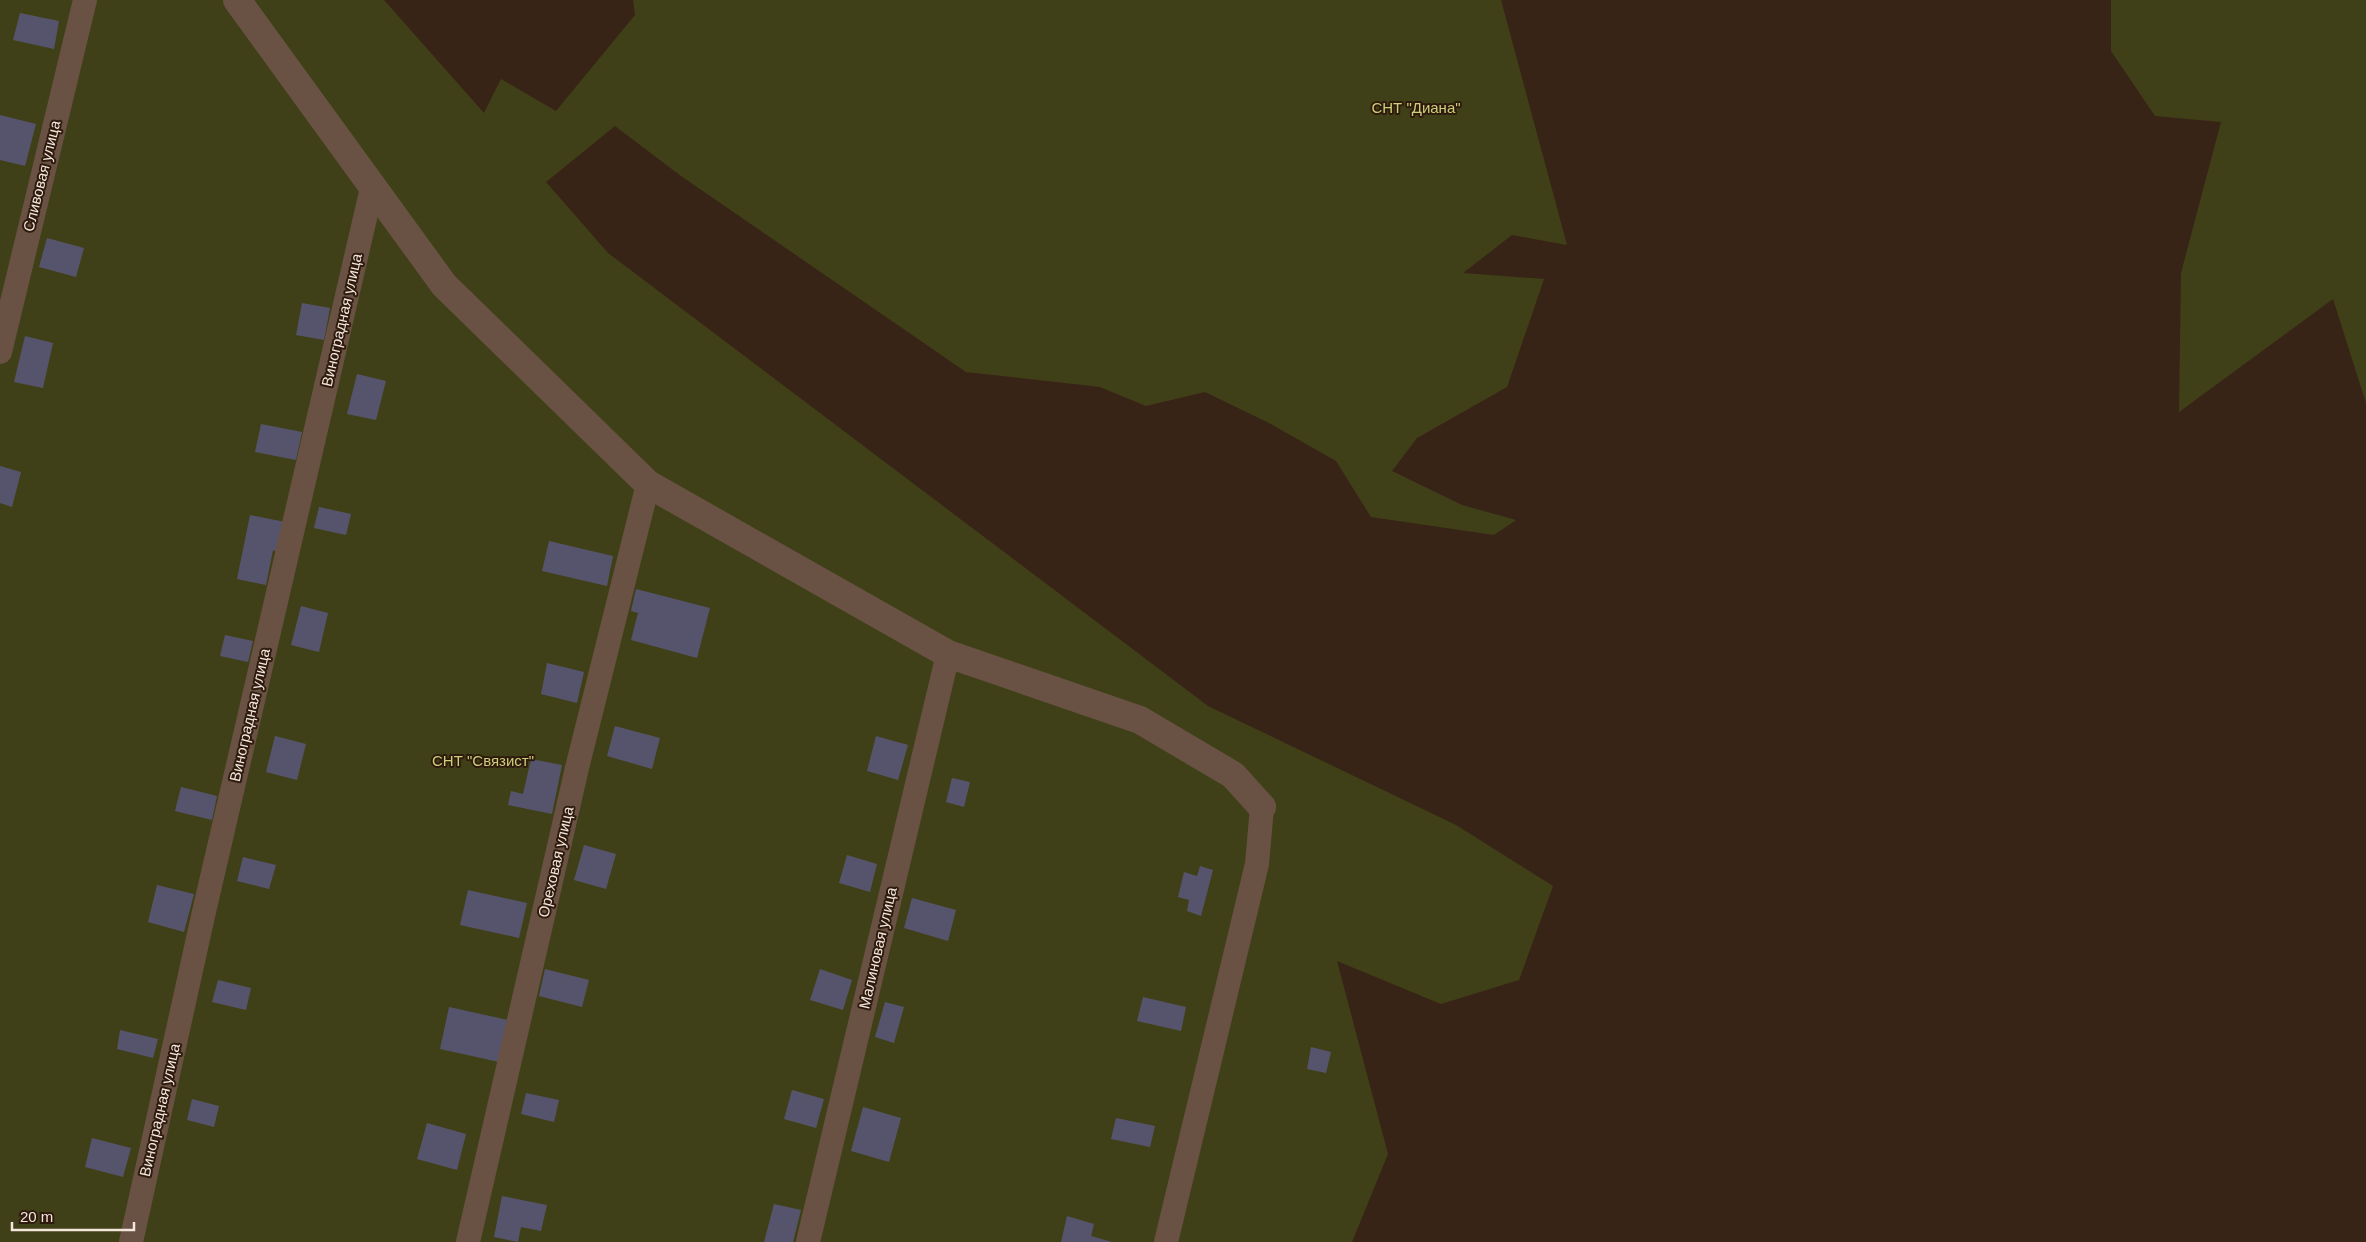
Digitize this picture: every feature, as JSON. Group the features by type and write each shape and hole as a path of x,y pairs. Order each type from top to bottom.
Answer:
{"street":[{"path":"237,0 444,285 648,484 948,654 1140,720 1233,775 1262,807"}],"lane":[{"name":"Сливовая улица","path":"0,352 85,0"},
{"name":"Виноградная улица","path":"131,1242 203,916 372,188"},
{"name":"Ореховая улица","path":"468,1242 577,768 648,484"},
{"name":"Малиновая улица","path":"808,1242 948,654"},
{"path":"1166,1242 1257,864 1262,807"}],"green space":[{"name":"СНТ \"Связист\"","path":"0,0 384,0 484,113 501,79 556,111 635,15 633,0 1501,0 1567,245 1512,235 1463,273 1544,279 1507,387 1417,438 1392,471 1462,505 1516,520 1494,535 1371,517 1336,461 1269,423 1205,392 1146,406 1100,387 966,372 681,176 615,126 546,182 608,253 1208,706 1456,825 1553,886 1519,980 1441,1004 1337,961 1388,1154 1352,1242 0,1242"},
{"path":"2111,0 2366,0 2366,403 2333,299 2179,412 2181,273 2221,122 2155,116 2111,51"}],"building":[{"path":"20,13 59,21 54,49 13,40"},
{"path":"0,115 36,124 25,166 0,160"},
{"path":"47,238 84,248 76,277 39,267"},
{"path":"302,303 330,308 324,340 296,335"},
{"path":"25,336 53,343 43,388 14,382"},
{"path":"357,374 386,381 376,420 347,414"},
{"path":"261,424 302,432 296,460 255,452"},
{"path":"0,466 21,472 12,507 0,503"},
{"path":"319,507 351,514 346,535 314,528"},
{"path":"250,515 285,522 279,553 273,550 266,585 237,579"},
{"path":"549,541 613,556 607,586 542,571"},
{"path":"636,589 710,608 697,658 631,640 638,613 631,611"},
{"path":"301,606 328,613 319,652 291,645"},
{"path":"225,635 253,641 248,662 220,656"},
{"path":"547,663 584,672 577,703 541,694"},
{"path":"615,726 660,738 652,769 607,756"},
{"path":"275,736 306,744 297,780 266,772"},
{"path":"876,736 908,745 898,780 867,771"},
{"path":"531,759 562,765 552,814 508,805 511,791 523,794"},
{"path":"952,778 970,782 964,807 946,802"},
{"path":"181,787 217,796 212,820 175,811"},
{"path":"584,845 616,854 606,889 574,880"},
{"path":"847,855 877,864 870,892 839,883"},
{"path":"243,857 276,865 269,889 237,881"},
{"path":"1200,866 1213,870 1201,916 1187,911 1189,900 1178,897 1184,872 1197,876"},
{"path":"157,885 194,894 184,932 148,922"},
{"path":"468,890 527,903 519,938 460,925"},
{"path":"912,898 956,910 948,941 904,928"},
{"path":"545,969 589,980 582,1007 539,996"},
{"path":"820,969 852,980 843,1010 810,1000"},
{"path":"218,980 251,988 246,1010 212,1002"},
{"path":"1143,997 1186,1007 1181,1031 1137,1021"},
{"path":"885,1002 904,1007 894,1043 875,1037"},
{"path":"449,1007 508,1020 499,1062 440,1049"},
{"path":"120,1030 158,1039 153,1058 117,1049"},
{"path":"1311,1047 1331,1052 1326,1073 1307,1069"},
{"path":"792,1090 824,1099 816,1128 784,1119"},
{"path":"526,1093 559,1100 554,1122 521,1114"},
{"path":"192,1099 219,1106 214,1127 187,1120"},
{"path":"863,1107 901,1118 889,1162 851,1151"},
{"path":"1116,1118 1155,1126 1150,1147 1111,1139"},
{"path":"427,1123 466,1134 457,1170 417,1159"},
{"path":"92,1138 131,1148 123,1177 85,1167"},
{"path":"502,1196 547,1205 541,1231 521,1227 518,1242 494,1237"},
{"path":"774,1204 801,1210 793,1242 764,1242"},
{"path":"1067,1216 1094,1224 1091,1236 1112,1242 1061,1242"}],"park label":[{"name":"СНТ \"Диана\"","path":"1416,108"}]}
